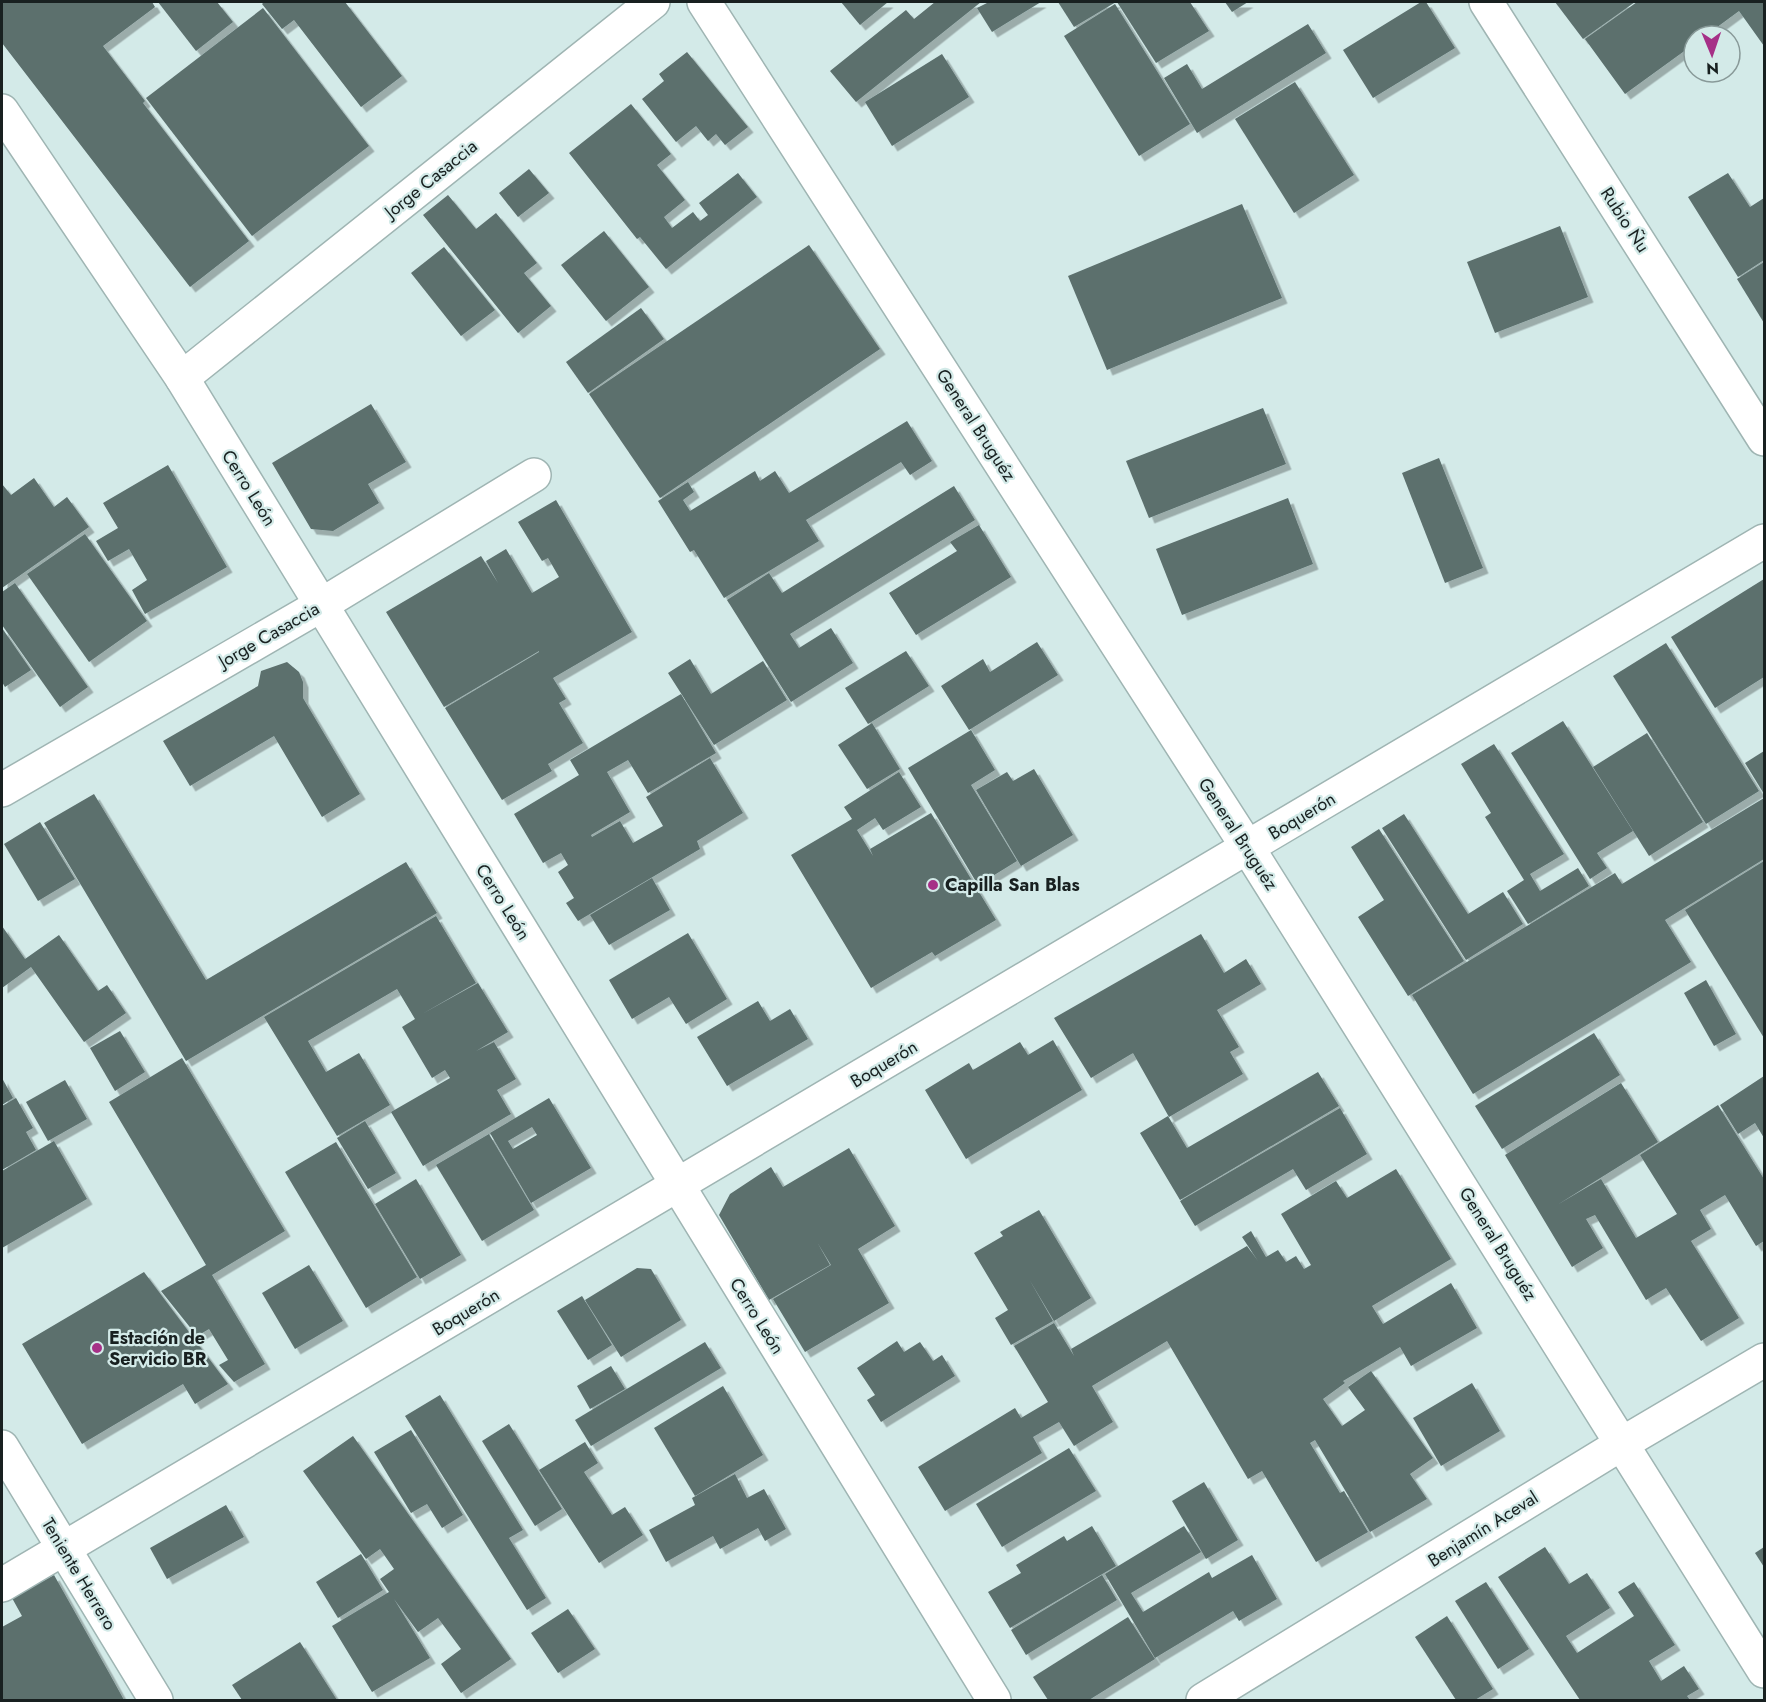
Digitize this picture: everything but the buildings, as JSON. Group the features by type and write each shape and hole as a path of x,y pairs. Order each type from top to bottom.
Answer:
{"street":[{"name":"Jorge Casaccia","path":"182,378 653,2"},
{"name":"General Bruguéz","path":"704,2 1248,848 1764,1671"},
{"name":"Rubio Ñu","path":"1486,2 1764,439"},
{"name":"Cerro León","path":"2,111 182,378 993,1701"},
{"name":"Jorge Casaccia","path":"2,790 321,605 534,475"},
{"name":"Boquerón","path":"2,1585 678,1187 1764,541"},
{"name":"Benjamín Aceval","path":"1203,1701 1623,1443 1764,1360"},
{"name":"Teniente Herrero","path":"2,1447 156,1701"}],"place":[{"name":"Capilla San Blas","path":"933,885"},
{"name":"Estación de Servicio BR","path":"97,1348"}]}
